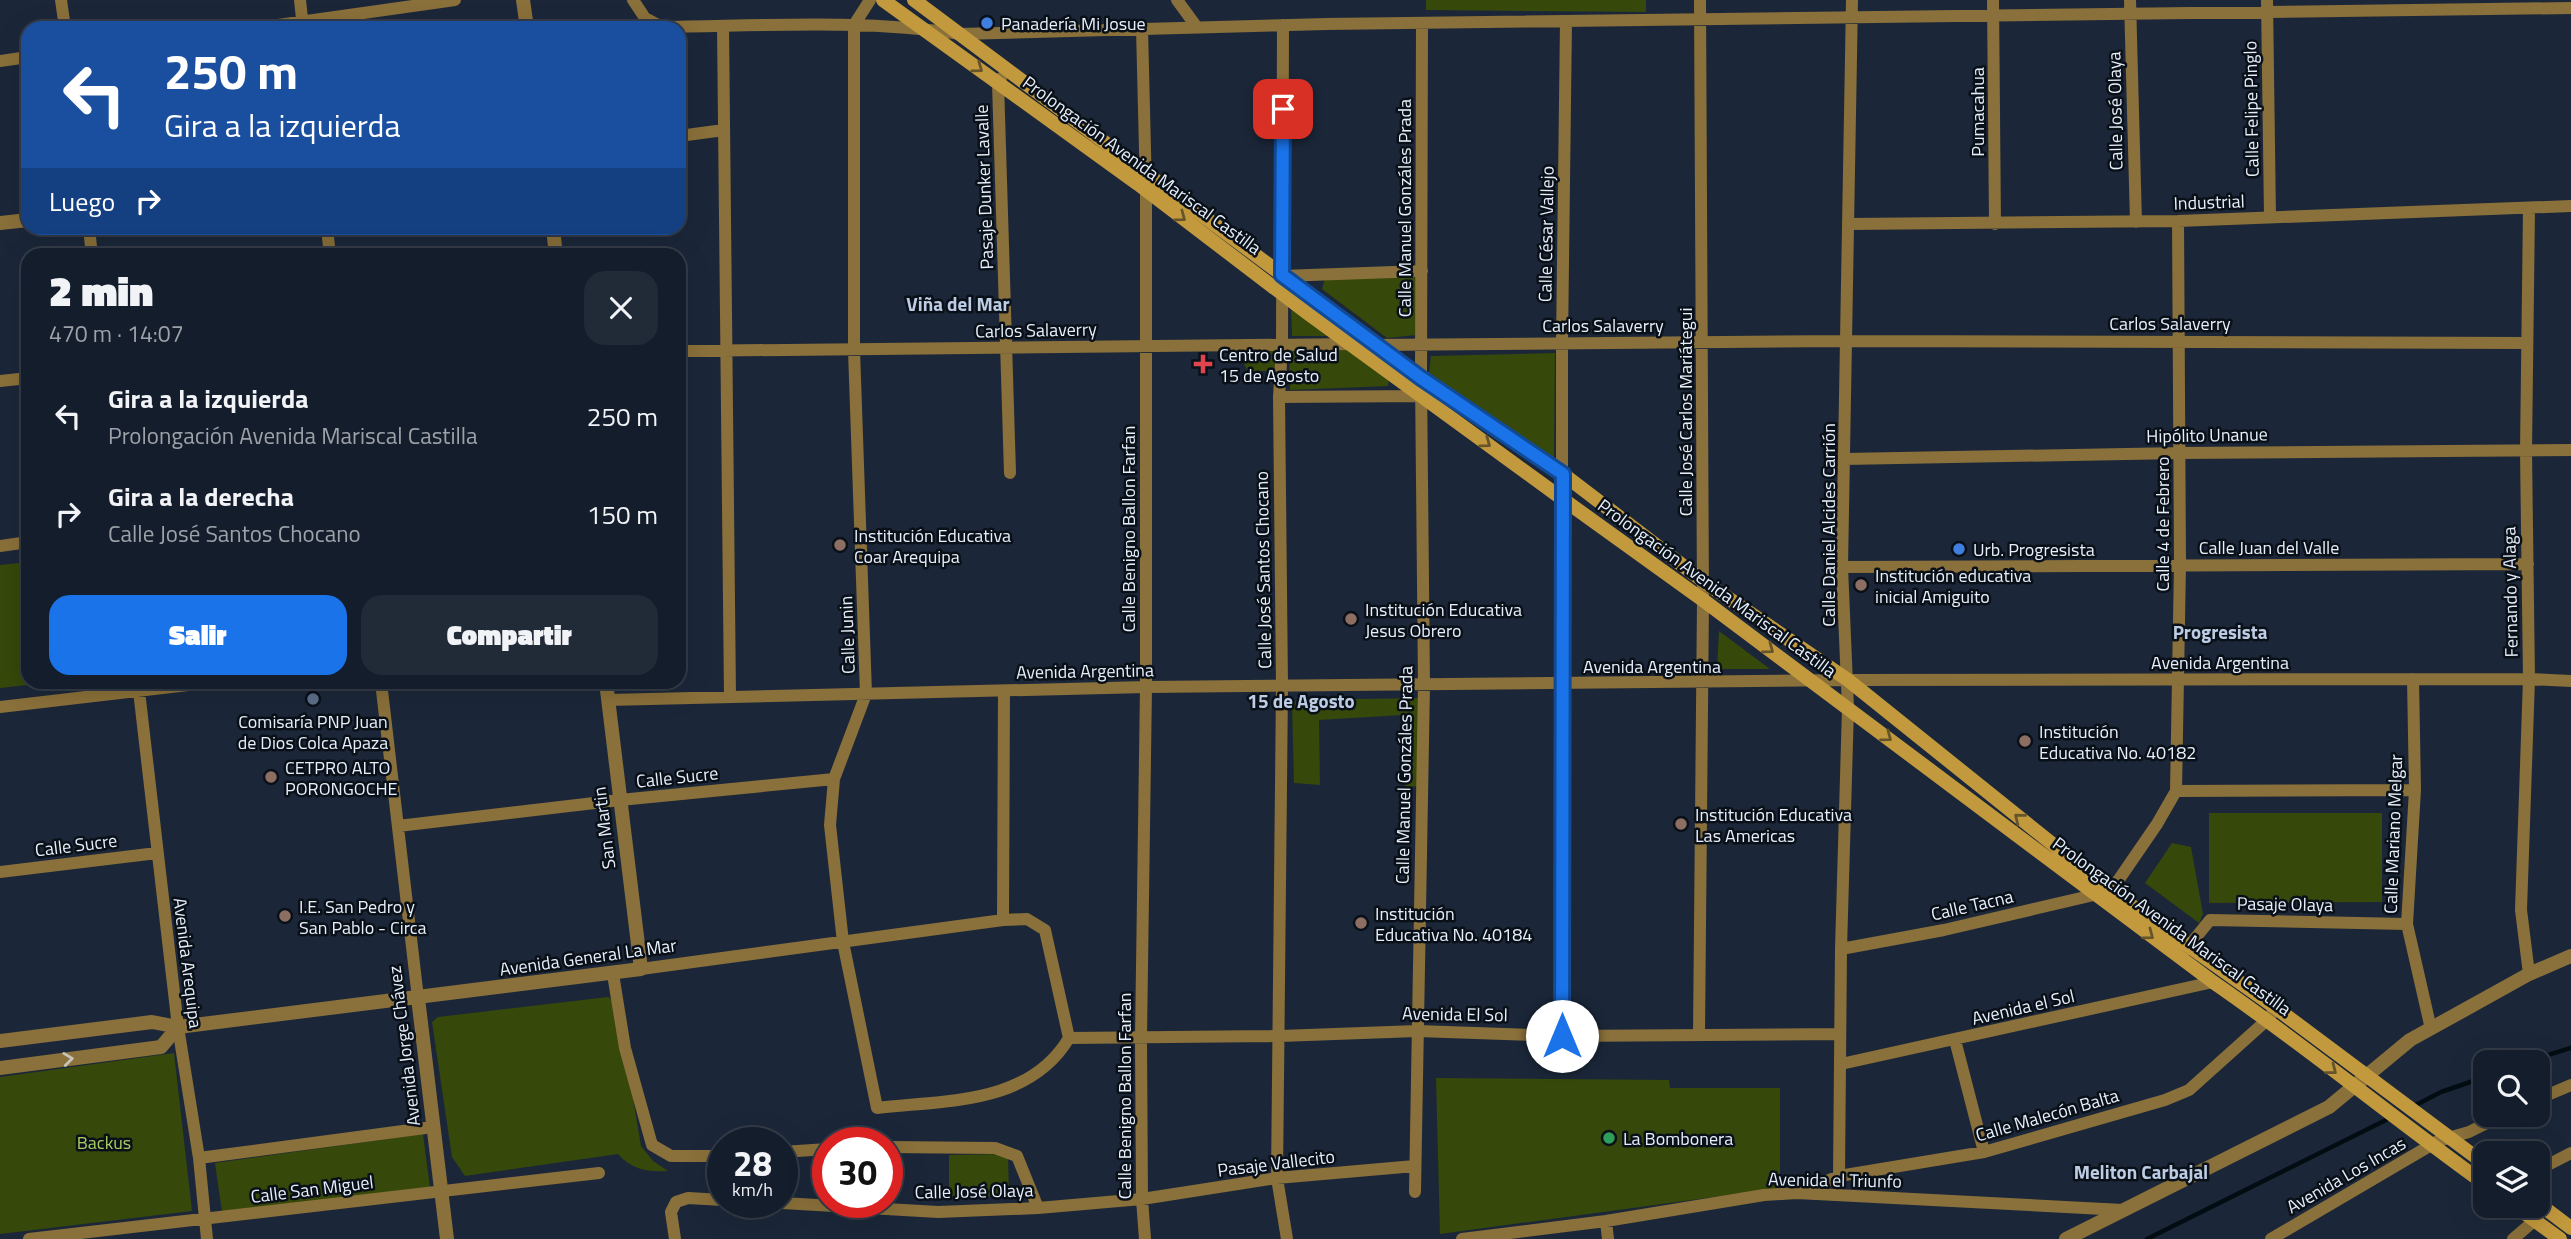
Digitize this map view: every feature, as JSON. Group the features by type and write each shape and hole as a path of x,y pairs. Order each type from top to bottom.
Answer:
{"main road":[{"name":"Prolongación Avenida Mariscal Castilla","path":"883,0 1703,600 2095,894 2389,1092 2413,1111 2438,1141"},
{"name":"Prolongación Avenida Mariscal Castilla","path":"914,0 1421,378 1563,474 1703,581 1848,680 2111,891 2184,952 2213,982 2272,1014 2355,1088 2398,1121 2438,1141"},
{"path":"2438,1141 2473,1158"},
{"path":"2438,1141 2473,1173"},
{"path":"2550,1212 2571,1228"},
{"path":"2532,1218 2560,1239"}],"street":[{"path":"61,0 64,21"},
{"path":"300,0 303,21"},
{"path":"327,21 455,0"},
{"path":"523,0 526,21"},
{"path":"633,0 645,18 651,21"},
{"path":"854,25 870,0"},
{"path":"1177,0 1196,26"},
{"name":"Calle José Carlos Mariátegui","path":"1699,1034 1703,683 1700,0"},
{"name":"Calle Daniel Alcides Carrión","path":"1839,1177 1841,949 1848,708 1842,567 1852,0"},
{"name":"Pumacahua","path":"1993,0 1995,224"},
{"path":"686,27 854,25 922,28 960,34 1196,26 1994,15 2130,7 2518,4 2571,8"},
{"name":"Calle Felipe Pinglo","path":"2268,6 2270,217"},
{"name":"Calle José Olaya","path":"2130,7 2136,222"},
{"name":"Calle César Vallejo","path":"1562,1036 1562,343 1566,21"},
{"name":"Calle Manuel Gonzáles Prada","path":"1415,1192 1424,685 1422,23"},
{"name":"Calle Junin","path":"854,25 854,350 866,694 834,779 831,825 843,942 877,1108 986,1097 1022,1084 1059,1055 1069,1038"},
{"name":"Calle José Santos Chocano","path":"1283,25 1282,346 1279,397 1282,686 1277,1178 1287,1239"},
{"path":"723,26 730,697"},
{"name":"Calle Benigno Ballon Farfan","path":"1142,28 1146,173 1146,687 1141,1038 1142,1199 1145,1239"},
{"path":"0,61 21,58"},
{"name":"Pasaje Dunker Lavalle","path":"1006,69 998,83 1010,473"},
{"path":"686,135 724,130"},
{"name":"Industrial","path":"1849,223 2136,222 2571,206"},
{"name":"Fernando y Alaga","path":"2529,208 2526,451 2529,679 2521,910 2529,974"},
{"path":"0,223 21,221"},
{"name":"Calle 4 de Febrero","path":"2111,891 2176,791 2180,565 2178,221"},
{"path":"1282,275 1422,271"},
{"name":"Carlos Salaverry","path":"686,351 1846,341 2527,343"},
{"path":"0,381 21,379"},
{"path":"1279,397 1422,396"},
{"name":"Hipólito Unanue","path":"1844,459 2571,450"},
{"path":"0,546 21,543"},
{"name":"Calle Juan del Valle","path":"1842,567 2528,564"},
{"name":"Calle Mariano Melgar","path":"2413,679 2415,790 2407,923 2431,1029"},
{"name":"Avenida Argentina","path":"608,700 1146,687 1848,680 2571,681"},
{"path":"0,707 156,689"},
{"name":"Avenida Jorge Chávez","path":"381,689 447,1239"},
{"name":"San Martin","path":"607,689 641,969"},
{"name":"Avenida Arequipa","path":"139,691 178,1027 199,1158 207,1239"},
{"path":"1003,920 1004,691"},
{"name":"Calle Sucre","path":"398,826 834,779"},
{"path":"2176,791 2415,790"},
{"name":"Calle Sucre","path":"0,872 157,853"},
{"name":"Calle Tacna","path":"1841,949 1944,930 2111,891"},
{"name":"Avenida General La Mar","path":"0,1041 152,1022 178,1027 612,974 1003,920 1027,919 1045,930 1069,1038"},
{"name":"Pasaje Olaya","path":"2184,952 2210,920 2407,923"},
{"path":"2066,1239 2329,1107 2355,1088 2391,1054 2431,1029 2529,974 2571,956"},
{"path":"612,974 625,1048 652,1145 671,1156 707,1156"},
{"name":"Avenida el Sol","path":"1841,1064 2213,982"},
{"name":"Calle Malecón Balta","path":"1797,1193 1839,1177 1984,1152 2165,1100 2189,1090 2272,1014"},
{"path":"0,1068 161,1047 178,1027"},
{"name":"Avenida El Sol","path":"1069,1038 1279,1036 1417,1031 1562,1036 1840,1034"},
{"path":"1955,1040 1984,1152"},
{"path":"2550,1094 2571,1085"},
{"path":"199,1158 433,1127"},
{"name":"Avenida Los Incas","path":"2271,1239 2438,1141 2479,1127"},
{"path":"903,1147 995,1148 1017,1156 1038,1208"},
{"path":"2550,1164 2571,1153"},
{"name":"Pasaje Vallecito","path":"1142,1199 1277,1178 1415,1166"},
{"name":"Calle San Miguel","path":"29,1239 599,1173"},
{"name":"Avenida el Triunfo","path":"1462,1239 1606,1221 1764,1195 1797,1193 2125,1210"},
{"path":"675,1239 671,1212 676,1202 688,1198 707,1199"},
{"name":"Calle José Olaya","path":"798,1204 938,1212 1038,1208 1142,1199"},
{"path":"2513,1239 2535,1220"},
{"path":"1606,1221 1608,1239"}],"green space":[{"path":"1426,0 1646,0 1646,12 1426,10"},
{"path":"1325,278 1416,278 1417,335 1387,338 1322,289"},
{"path":"1291,308 1328,336 1292,336"},
{"path":"1278,348 1280,370 1248,372 1238,351"},
{"path":"1352,348 1389,379 1388,386 1290,390 1289,349"},
{"path":"1555,353 1554,459 1429,373 1431,356"},
{"path":"21,563 21,686 0,688 0,565"},
{"path":"1719,631 1770,669 1717,669"},
{"path":"1421,698 1422,786 1405,787 1402,715 1319,720 1320,785 1294,783 1292,704 1297,700"},
{"path":"2209,813 2382,813 2382,902 2209,903"},
{"path":"2172,843 2191,847 2203,914 2199,923 2145,883"},
{"path":"608,997 617,1003 641,1146 653,1161 668,1171 641,1169 629,1164 618,1154 465,1176 452,1157 432,1022 438,1017"},
{"name":"Backus","path":"174,1053 192,1211 0,1234 0,1077"},
{"name":"La Bombonera","path":"1436,1078 1669,1080 1670,1088 1780,1088 1780,1188 1440,1234"},
{"path":"423,1134 430,1188 222,1212 215,1163"},
{"path":"1008,1154 1009,1196 949,1197 949,1155"}],"waterway":[{"path":"2550,1054 2571,1048"},
{"path":"2414,1106 2441,1092 2473,1081"},
{"path":"2147,1239 2390,1118"}],"place":[{"name":"Panadería Mi Josue","path":"987,23"},
{"name":"Centro de Salud 15 de Agosto","path":"1203,364"},
{"name":"Institución Educativa Coar Arequipa","path":"840,545"},
{"name":"Urb. Progresista","path":"1959,549"},
{"name":"Institución educativa inicial Amiguito","path":"1861,585"},
{"name":"Institución Educativa Jesus Obrero","path":"1351,619"},
{"name":"Comisaría PNP Juan de Dios Colca Apaza","path":"313,699"},
{"name":"Institución Educativa No. 40182","path":"2025,741"},
{"name":"CETPRO ALTO PORONGOCHE","path":"271,777"},
{"name":"Institución Educativa Las Americas","path":"1681,824"},
{"name":"I.E. San Pedro y San Pablo - Circa","path":"285,916"},
{"name":"Institución Educativa No. 40184","path":"1361,923"},
{"name":"La Bombonera","path":"1609,1138"}],"district":[{"name":"Viña del Mar","path":"958,303"},
{"name":"Progresista","path":"2220,631"},
{"name":"15 de Agosto","path":"1301,700"},
{"name":"Meliton Carbajal","path":"2141,1171"}],"route":[{"path":"1283,109 1282,275 1421,378 1563,474 1562,1036"}]}
